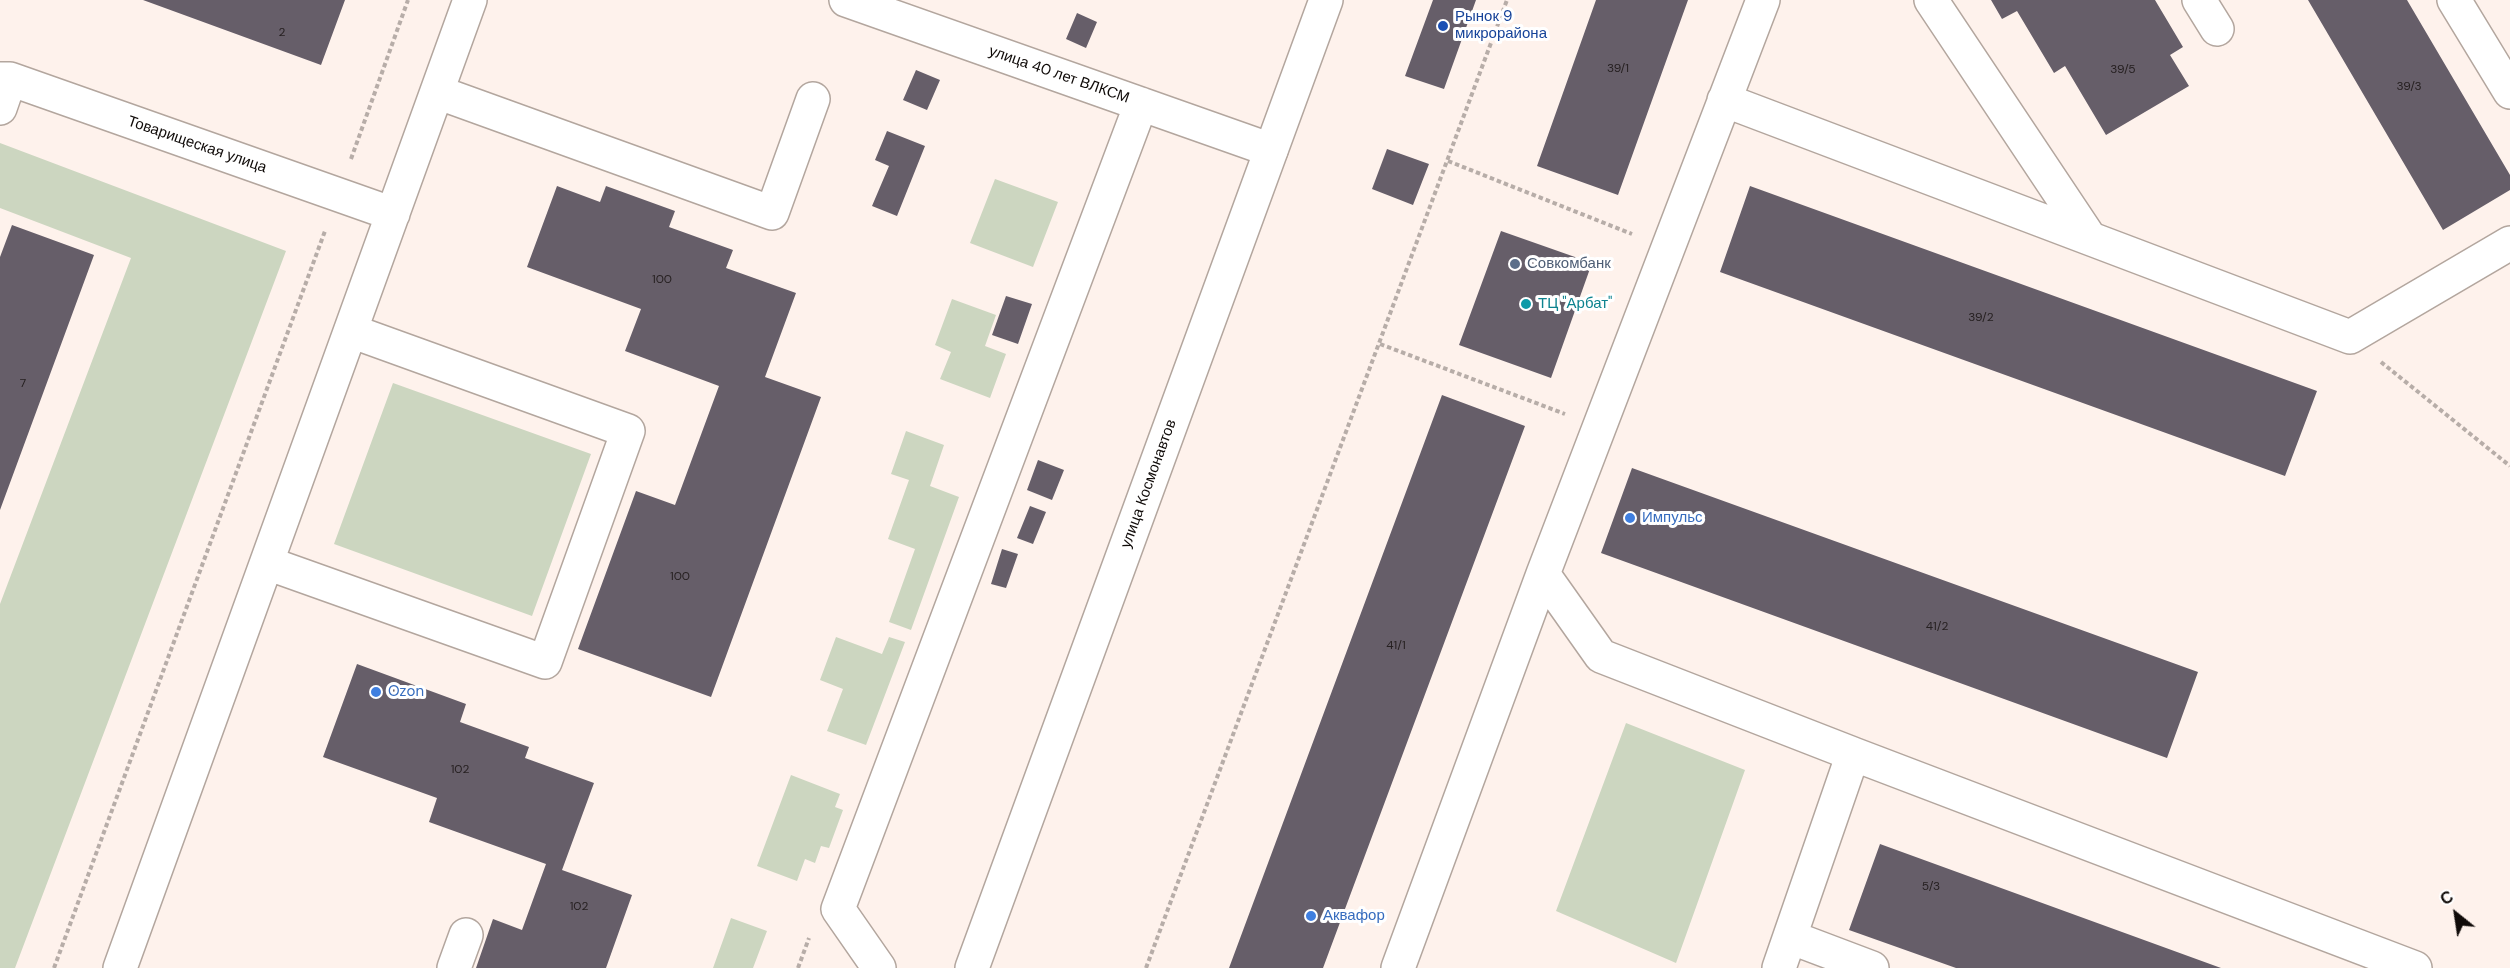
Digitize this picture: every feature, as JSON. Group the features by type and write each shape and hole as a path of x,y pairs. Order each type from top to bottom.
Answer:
{"street":[{"path":"120,968 470,0"},
{"name":"улица 40 лет ВЛКСМ","path":"846,0 1271,150"},
{"name":"улица Космонавтов","path":"972,968 1326,0"},
{"path":"1398,968 1543,574 1762,0"},
{"path":"1931,0 2089,237"},
{"path":"2199,0 2217,28"},
{"path":"2454,0 2510,92"},
{"name":"Товарищеская улица","path":"3,89 393,214"},
{"path":"437,92 772,213 813,99"},
{"path":"1724,100 2350,337 2509,245"},
{"path":"879,968 838,909 1142,104"},
{"path":"267,563 545,662 613,475 628,431 351,332"},
{"path":"1543,574 1601,656 2415,968"},
{"path":"1779,968 1853,754"},
{"path":"454,968 466,935"},
{"path":"1790,937 1872,968"}],"path":[{"path":"54,968 408,0"},
{"path":"1146,968 1507,0"},
{"path":"1448,161 1668,248"},
{"path":"2350,337 2510,466"},
{"path":"1380,344 1599,428"}],"green space":[{"path":"0,143 286,251 15,968 0,968 0,604 131,258 0,208"},
{"path":"995,179 1058,202 1033,267 970,243"},
{"path":"952,299 996,315 985,346 1006,354 990,398 940,379 951,352 935,345"},
{"path":"393,383 591,454 532,616 334,544"},
{"path":"906,431 944,445 930,486 959,497 911,630 889,622 915,549 888,539 909,480 891,474"},
{"path":"836,637 882,654 889,637 905,642 866,745 827,731 843,689 820,680"},
{"path":"1626,723 1745,770 1676,963 1556,911"},
{"path":"791,775 840,794 835,807 843,810 829,848 821,846 815,863 805,859 797,881 757,866"},
{"path":"731,918 767,931 753,968 713,968"}],"building":[{"path":"143,0 345,0 321,65"},
{"path":"1433,0 1476,0 1444,89 1405,76"},
{"path":"1596,0 1688,0 1618,195 1537,166"},
{"path":"1991,0 2155,0 2183,47 2170,55 2189,86 2106,135 2065,66 2054,73 2017,11 2002,19"},
{"path":"2308,0 2407,0 2510,175 2510,190 2443,230"},
{"path":"1077,13 1097,22 1086,48 1066,39"},
{"path":"916,70 940,80 927,110 903,100"},
{"path":"887,131 925,146 897,216 872,206 889,166 875,160"},
{"path":"1387,149 1429,164 1413,205 1372,189"},
{"path":"557,186 600,202 606,186 675,211 669,227 733,250 726,268 796,293 765,377 821,397 711,697 578,649 636,491 675,505 719,386 625,351 641,309 527,267"},
{"path":"1750,186 2317,391 2285,476 1720,272"},
{"path":"12,225 94,255 0,510 0,257"},
{"name":"ТЦ \"Арбат\"","path":"1501,231 1592,263 1551,378 1459,345"},
{"path":"1006,296 1032,304 1018,344 992,335"},
{"path":"1442,395 1525,426 1323,968 1229,968"},
{"path":"1038,460 1064,470 1052,500 1027,490"},
{"path":"1632,468 2198,672 2167,758 1601,553"},
{"path":"1030,506 1046,512 1033,544 1017,538"},
{"path":"1002,549 1018,554 1006,588 991,584"},
{"path":"357,664 466,704 460,722 529,747 525,758 594,783 562,870 632,895 606,968 476,968 493,919 522,930 546,864 429,822 437,798 323,757"},
{"path":"1880,844 2221,968 1956,968 1849,930"}],"place":[{"name":"Рынок 9 микрорайона","path":"1443,26"},
{"name":"Совкомбанк","path":"1515,264"},
{"name":"ТЦ \"Арбат\"","path":"1526,304"},
{"name":"Импульс","path":"1630,518"},
{"name":"Ozon","path":"376,692"},
{"name":"Аквафор","path":"1311,916"}]}
